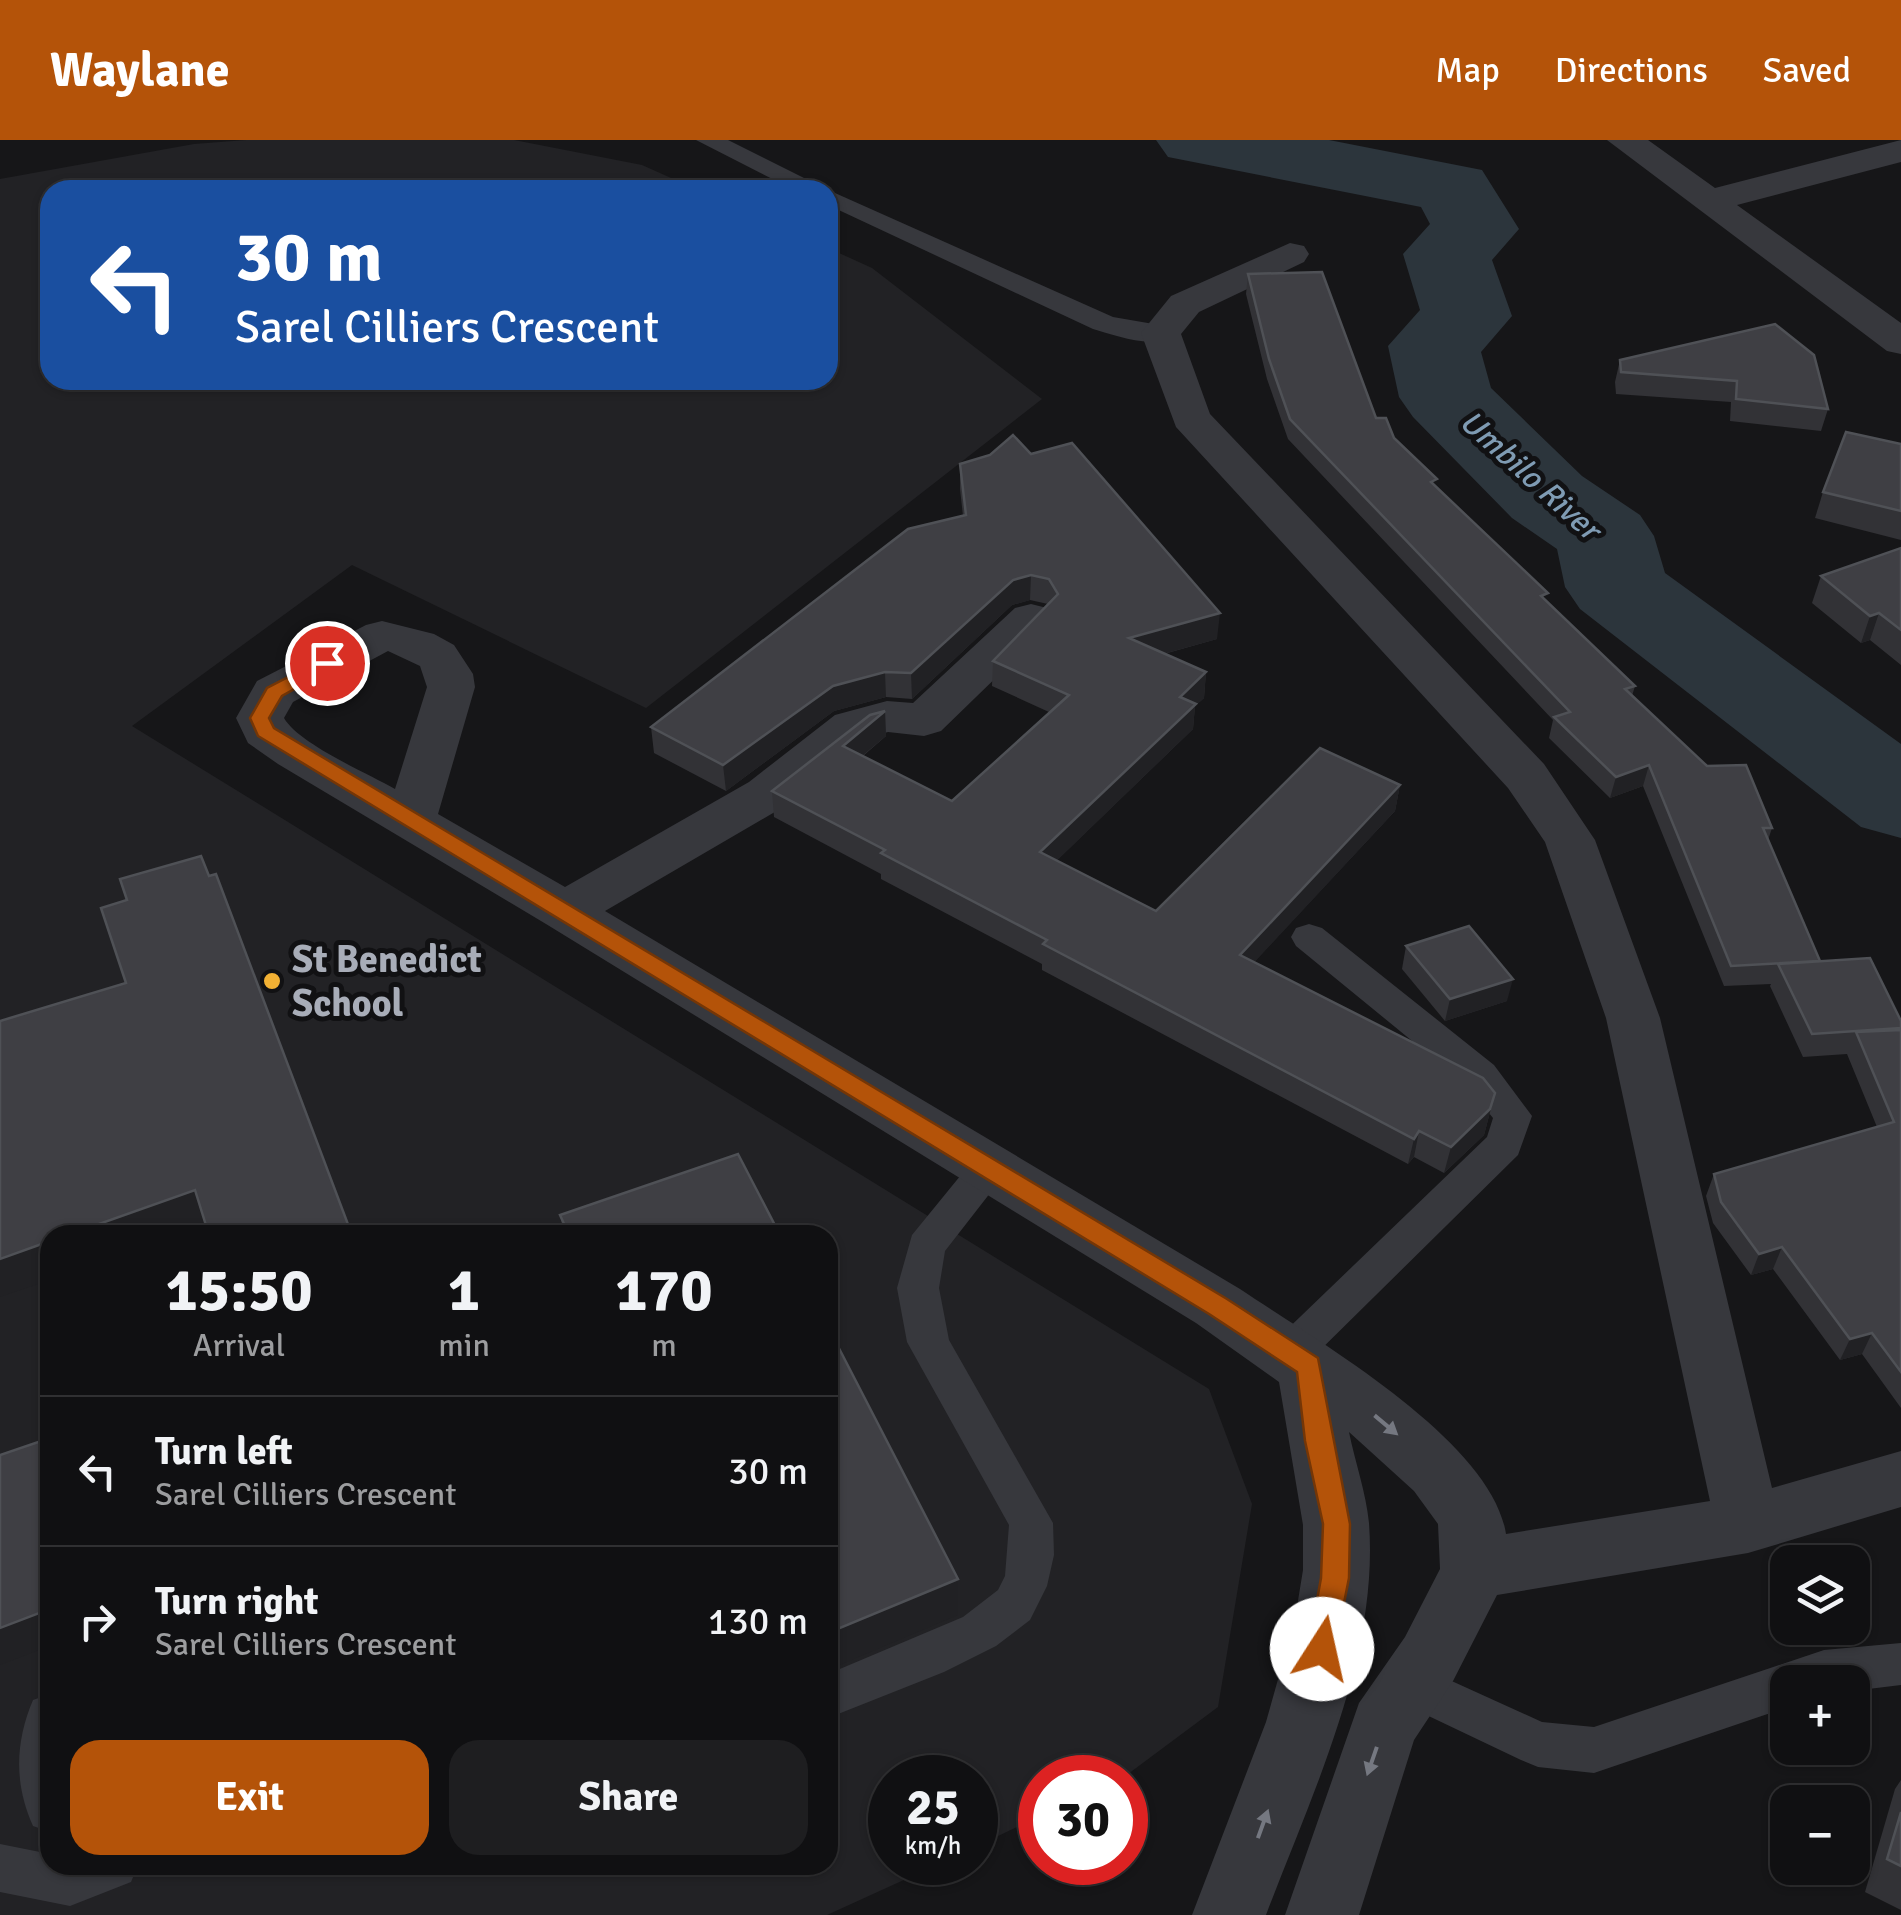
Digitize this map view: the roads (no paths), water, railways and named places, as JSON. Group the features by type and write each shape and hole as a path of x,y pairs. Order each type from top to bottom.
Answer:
{"street":[{"path":"1625,140 1901,342"},
{"path":"1708,201 1901,151"},
{"path":"1290,254 1184,304 1160,333 1191,418 1526,776 1570,840 1634,1018 1748,1524"},
{"path":"564,911 767,794 852,726 887,716 924,720 1031,618"},
{"path":"411,819 451,687 450,670 423,645 382,635 274,692 260,718 266,732 295,753 411,819 1218,1306 1363,1406 1438,1471 1464,1508 1473,1529 1473,1568 1460,1604 1384,1726 1322,1915"},
{"path":"1229,1915 1322,1649 1335,1578 1336,1524 1299,1360"},
{"path":"1473,1568 1748,1524 1901,1478"}],"lane":[{"path":"708,140 793,180"},
{"path":"838,201 1103,323 1160,333"},
{"path":"1299,1360 1504,1144 1513,1116 1480,1075 1309,937"},
{"path":"838,1692 991,1624 1014,1605 1026,1580 1033,1554 1031,1523 928,1342 918,1288 926,1246 988,1170"},
{"path":"1870,1667 1901,1664"},
{"path":"1412,1685 1538,1744 1594,1750 1770,1691"},
{"path":"0,1868 80,1882"}],"waterway":[{"name":"Umbilo River","path":"1197,140 1452,188 1476,229 1447,254 1467,316 1434,346 1446,397 1547,497 1604,536 1617,587 1901,800"}],"place":[{"name":"St Benedict School","path":"272,981"}]}
